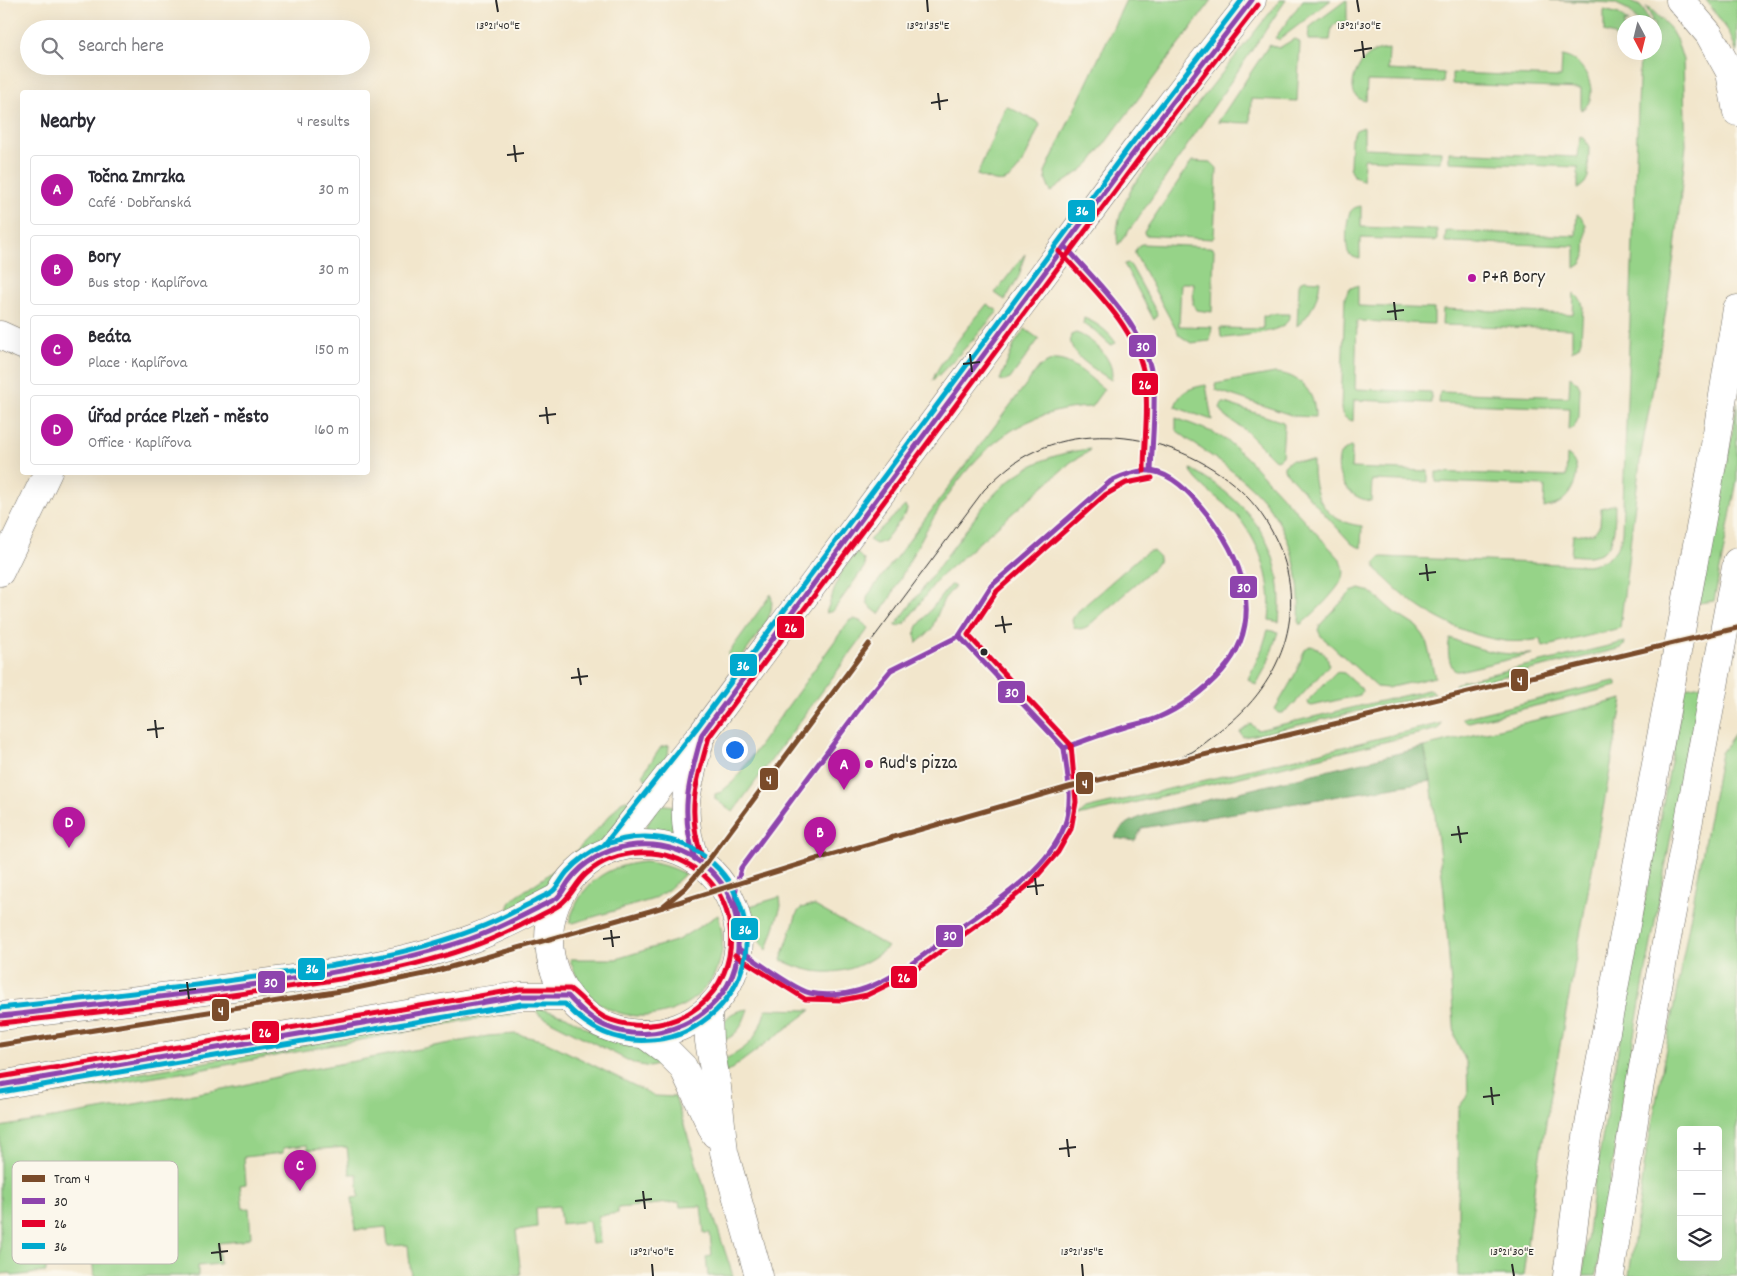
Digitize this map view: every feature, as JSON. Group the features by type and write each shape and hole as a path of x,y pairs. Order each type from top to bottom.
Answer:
{"street":[{"path":"610,850 702,734 1132,155 1252,0"},
{"path":"1680,0 1709,34 1730,72 1737,112"},
{"path":"1567,1276 1596,1085 1711,470 1737,309"},
{"path":"0,335 20,344"},
{"path":"0,572 47,475"},
{"path":"1610,1276 1620,1198 1640,1084 1737,562"},
{"path":"695,859 686,830 686,798 702,734"},
{"path":"636,845 663,846 695,859 712,872 725,888 735,909 740,935 736,966 730,982 708,1010 694,1021 661,1033 626,1033 609,1028 594,1020 568,996 554,969 549,948 550,925 559,897 568,882 594,858 610,850 636,845"},
{"path":"0,1016 126,1002 298,978 372,965 416,955 473,938 500,927 559,897"},
{"path":"0,1085 476,1002 521,996 568,996"},
{"path":"708,1010 724,1152 759,1276"},
{"path":"644,1034 667,1051 683,1067 724,1152"}],"green space":[{"path":"1126,0 1212,0 1091,162 1051,192 1045,172"},
{"path":"1280,0 1286,0 1118,245 1117,229 1119,221 1124,205 1135,183"},
{"path":"1303,0 1331,0 1279,40 1275,38"},
{"path":"1346,0 1347,22 1338,22 1332,27 1330,40 1308,40 1311,26"},
{"path":"1550,0 1627,0 1640,6 1646,15 1633,15 1629,10 1614,3"},
{"path":"1706,0 1737,0 1737,53 1729,32"},
{"path":"1646,7 1657,15 1650,15"},
{"path":"1604,10 1620,15 1617,15 1617,40 1614,35 1604,32"},
{"path":"1662,20 1669,27 1677,41 1683,60 1686,145 1675,249 1660,350 1641,453 1620,628 1543,647 1541,639 1510,641 1484,637 1454,626 1425,611 1399,592 1381,575 1375,563 1379,558 1383,557 1587,565 1600,562 1611,555 1621,539 1640,60 1662,60"},
{"path":"1294,39 1300,43 1297,101 1251,99 1250,123 1218,122 1269,45 1279,48"},
{"path":"1389,49 1388,70 1444,73 1443,83 1367,81 1366,101 1359,99 1353,88 1353,81 1359,67 1372,53"},
{"path":"1562,56 1576,62 1585,72 1588,79 1591,93 1590,100 1587,106 1581,110 1581,89 1452,84 1452,73 1561,77"},
{"path":"1006,106 1038,122 1040,125 1026,156 1016,172 1004,181 990,180 977,175"},
{"path":"1364,127 1364,148 1441,151 1440,162 1364,159 1363,181 1354,176 1350,167 1351,139 1356,130"},
{"path":"1580,136 1585,139 1589,147 1588,177 1585,183 1578,189 1578,167 1449,162 1449,152 1578,157"},
{"path":"1192,161 1211,162 1217,168 1214,237 1212,239 1145,235 1144,232"},
{"path":"1361,206 1361,227 1437,230 1437,241 1360,238 1360,259 1353,257 1349,254 1347,245 1348,219 1352,210"},
{"path":"1577,214 1583,219 1586,226 1585,256 1581,264 1575,268 1575,246 1445,242 1446,231 1576,236"},
{"path":"1139,245 1210,247 1214,249 1212,312 1196,310 1193,304 1194,283 1181,283 1179,326 1212,327 1210,341 1191,343 1179,335 1135,254"},
{"path":"1025,254 1019,276 1005,300 995,293"},
{"path":"1128,263 1156,311 1157,315 1154,320 1124,264"},
{"path":"1304,280 1320,281 1318,294 1313,306 1297,326 1299,285"},
{"path":"1358,285 1358,306 1434,309 1434,324 1357,321 1355,389 1431,392 1431,403 1354,400 1353,421 1344,417 1341,408 1345,297 1349,289"},
{"path":"1574,293 1581,300 1583,306 1581,340 1579,346 1572,351 1572,329 1442,325 1443,309 1573,314"},
{"path":"987,304 998,311 933,381 940,365"},
{"path":"1268,314 1289,314 1289,318 1283,326 1276,329 1249,335 1221,337 1220,328 1263,329 1263,316 1268,316"},
{"path":"1084,318 1102,328 1116,343 1109,344 1094,330 1083,324"},
{"path":"1025,329 1039,339 1010,379 1000,380 1015,343"},
{"path":"1076,333 1089,340 1102,351 1110,365 1111,380 1091,367 1073,349 1071,335"},
{"path":"1053,360 1074,366 1104,389 1091,407 1052,413 1019,426 990,447 965,473 943,502 889,600 879,614 868,604 868,595 1039,367"},
{"path":"1275,373 1292,377 1304,386 1313,400 1315,417 1294,416 1216,390 1215,384"},
{"path":"1570,376 1577,382 1580,388 1579,417 1574,427 1568,430 1569,408 1439,403 1440,392 1569,397"},
{"path":"1206,385 1212,420 1175,407 1183,393"},
{"path":"1737,402 1737,480 1714,601 1699,603 1729,452"},
{"path":"1222,403 1283,422 1282,456 1277,460 1274,459 1245,430 1226,417 1220,408"},
{"path":"1176,418 1225,439 1246,457 1340,559 1344,572 1341,582 1325,602 1301,624 1299,624 1298,580 1294,560 1288,541 1279,523 1254,490 1230,469 1176,430"},
{"path":"1352,447 1351,468 1428,471 1428,482 1372,480 1371,501 1355,496 1344,485 1338,462 1340,454"},
{"path":"1090,449 1071,462 943,574 905,623 895,626 982,508 1005,484 1043,460 1073,451"},
{"path":"1567,455 1575,465 1576,478 1574,484 1561,502 1544,508 1545,486 1436,482 1436,472 1566,477"},
{"path":"1291,460 1313,461 1313,474 1318,496 1323,505 1338,519 1362,526 1361,548 1352,544 1284,470 1284,466"},
{"path":"1191,469 1232,497 1261,531 1271,551 1277,572 1280,596 1279,622 1269,620 1270,606 1267,579 1260,553 1254,541 1239,518 1197,480"},
{"path":"1615,504 1613,534 1608,547 1592,556 1571,555 1573,535 1594,533 1600,525 1601,508"},
{"path":"905,506 907,509 906,513 884,541 876,544 869,540"},
{"path":"1149,551 1153,551 1159,557 1154,568 1088,626 1081,629 1074,627 1072,620 1076,613"},
{"path":"856,552 864,560 865,566 833,611 826,613 840,574"},
{"path":"950,585 955,586 944,599 931,630 917,643 915,634 918,626"},
{"path":"1360,589 1371,592 1395,613 1417,627 1427,644 1435,677 1387,688 1377,687 1321,636 1318,630 1320,625 1351,592"},
{"path":"771,594 771,611 764,626 745,653 740,658 730,661 728,654"},
{"path":"854,619 869,628 733,812 715,799 715,794 721,792 734,781 849,621"},
{"path":"1268,630 1278,632 1267,665 1256,685 1248,679 1262,649"},
{"path":"1450,638 1490,651 1532,654 1455,671 1449,655"},
{"path":"1625,642 1622,648 1455,688 1455,685 1462,681"},
{"path":"1310,646 1323,652 1329,665 1292,706 1282,713 1278,713 1275,709 1295,674 1305,651"},
{"path":"1336,672 1344,673 1361,688 1360,695 1312,706 1309,705 1308,702 1311,697"},
{"path":"1614,681 1617,682 1617,686 1469,722 1464,721 1462,718"},
{"path":"1702,685 1682,776 1620,1111 1596,1276 1583,1276 1593,1190 1685,688"},
{"path":"1428,690 1435,693 1265,733 1243,737 1240,732 1251,724 1258,730"},
{"path":"1623,699 1535,1183 1523,1276 1458,1276 1458,1108 1468,1095 1467,1064 1455,1038 1444,892 1431,781 1424,747"},
{"path":"1442,723 1438,729 1078,816 1086,809"},
{"path":"1737,730 1737,1276 1629,1276 1645,1161 1721,753"},
{"path":"669,745 668,755 648,781 644,777 644,772 661,747"},
{"path":"1424,747 1431,781 1142,828 1135,841 1115,838 1124,826 1146,815"},
{"path":"626,800 638,801 599,844 572,862 536,895 508,913 508,908 515,898 555,870 590,838 621,802"},
{"path":"658,804 674,806 672,835 646,832 646,828"},
{"path":"644,862 655,863 685,874 669,889 654,899 573,923 569,922 580,897 596,879 617,868"},
{"path":"780,897 781,906 767,950 753,931 747,915 747,909 750,906"},
{"path":"815,906 888,947 863,964 837,972 810,970 781,960 797,913 801,908"},
{"path":"718,915 722,949 712,978 693,999 666,1012 638,1016 609,1009 586,990 570,959 616,959 678,940"},
{"path":"534,1007 566,1016 603,1038 636,1047 664,1063 650,1067 635,1064 539,1015"},
{"path":"516,1009 515,1013 511,1015 474,1019 199,1070 0,1102 0,1097"},
{"path":"748,1009 738,1030 731,1037 719,1043 726,1019 740,1010"},
{"path":"766,1009 811,1010 726,1073 723,1060 747,1046 756,1034"},
{"path":"516,1034 545,1041 655,1096 675,1097 733,1276 708,1276 706,1257 712,1256 710,1233 704,1233 701,1206 680,1207 679,1202 618,1208 618,1213 598,1216 600,1243 592,1244 589,1221 561,1224 559,1206 536,1208 537,1227 516,1230 521,1276 411,1276 408,1245 388,1246 386,1227 356,1230 352,1198 359,1197 357,1174 350,1174 347,1147 308,1150 307,1145 283,1148 283,1153 244,1157 246,1184 240,1185 243,1209 249,1208 251,1237 241,1241 218,1243 220,1264 198,1266 198,1276 94,1276 93,1264 178,1264 178,1161 12,1161 12,1264 46,1264 46,1272 12,1276 11,1273 0,1274 0,1127 240,1086 296,1072 488,1036"}],"tram line":[{"path":"869,644 984,490 1008,468 1035,451 1066,441 1100,437 1133,439 1167,447 1198,460 1227,479 1251,501 1270,528 1283,556 1289,584 1290,612 1286,639 1276,665 1261,689 1243,711 1192,752 1146,768"},
{"name":"4","path":"0,1045 347,990 429,973 650,911 820,858 1069,787 1737,628"},
{"name":"4","path":"662,907 685,888 705,865 869,644"}],"transit line":[{"name":"36","path":"604,845 696,729 1126,151 1242,0"},
{"name":"30","path":"695,859 690,842 687,811 690,782 702,734 1132,155 1252,0"},
{"name":"26","path":"702,857 697,840 694,811 700,768 709,737 1138,160 1258,5"},
{"name":"30","path":"1065,246 1122,312 1144,349 1151,369 1154,390 1151,471"},
{"name":"26","path":"1059,251 1115,314 1137,350 1143,370 1146,391 1144,471"},
{"name":"30","path":"740,934 735,893 741,868 868,697 891,670 959,636 991,586 1111,481 1135,472 1151,471 1159,473 1173,480 1192,496 1216,526 1228,546 1238,566 1244,587 1246,609 1244,630 1236,651 1222,671 1184,704 1153,719 1117,729 1064,748"},
{"name":"26","path":"735,955 805,999 842,1000 867,995 908,975 998,910 1031,883 1058,852 1071,829 1076,802 1071,745 968,635 997,591 1105,495 1126,483 1152,478"},
{"name":"30","path":"959,636 1064,748"},
{"name":"30","path":"739,949 774,974 810,993 824,995 846,993 860,990 889,978 1016,887 1056,844 1064,827 1069,808 1069,788 1064,748"},
{"name":"36","path":"0,1008 248,978 334,965 412,949 486,925 547,895 552,892 567,872 583,857 602,846 623,839 645,837 679,843 707,858 728,881 741,909 746,939 742,970 727,998 696,1026 679,1035 666,1038 639,1040 615,1037 583,1021 565,1004 522,1004 1,1092"},
{"name":"30","path":"0,1016 290,979 381,963 441,948 488,932 557,898 581,868 611,850 628,846 658,846 677,850 696,859 717,877 726,891 736,915 737,956 735,967 727,986 715,1002 700,1015 683,1025 664,1031 644,1034 624,1032 605,1026 585,1013 568,996 521,996 0,1085"},
{"name":"26","path":"0,1077 520,989 570,989 594,1010 611,1020 635,1025 658,1024 679,1018 698,1007 713,992 724,973 730,951 730,927 720,895 704,875 684,862 670,857 641,853 626,855 598,865 586,874 561,904 515,928 464,949 413,964 360,976 176,1003 1,1023"}],"place":[{"name":"P+R Bory","path":"1472,278"},
{"name":"Rud's pizza","path":"869,764"},
{"name":"Točna Zmrzka","path":"844,790"},
{"name":"Úřad práce Plzeň - město","path":"69,848"},
{"name":"Bory","path":"820,858"},
{"name":"Beáta","path":"300,1191"}]}
